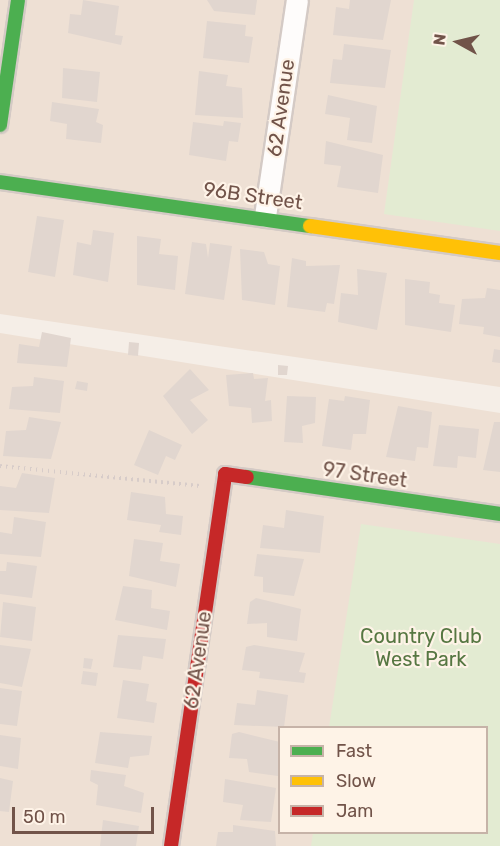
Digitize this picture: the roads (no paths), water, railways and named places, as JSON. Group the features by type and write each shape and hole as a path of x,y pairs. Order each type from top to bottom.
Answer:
{"street":[{"path":"0,125 18,0"},
{"name":"62 Avenue","path":"265,216 297,0"},
{"name":"96B Street","path":"0,182 265,216 500,253"},
{"name":"62 Avenue","path":"171,846 225,474"},
{"name":"97 Street","path":"225,474 500,514"}],"park label":[{"name":"Country Club West Park","path":"421,648"}]}
